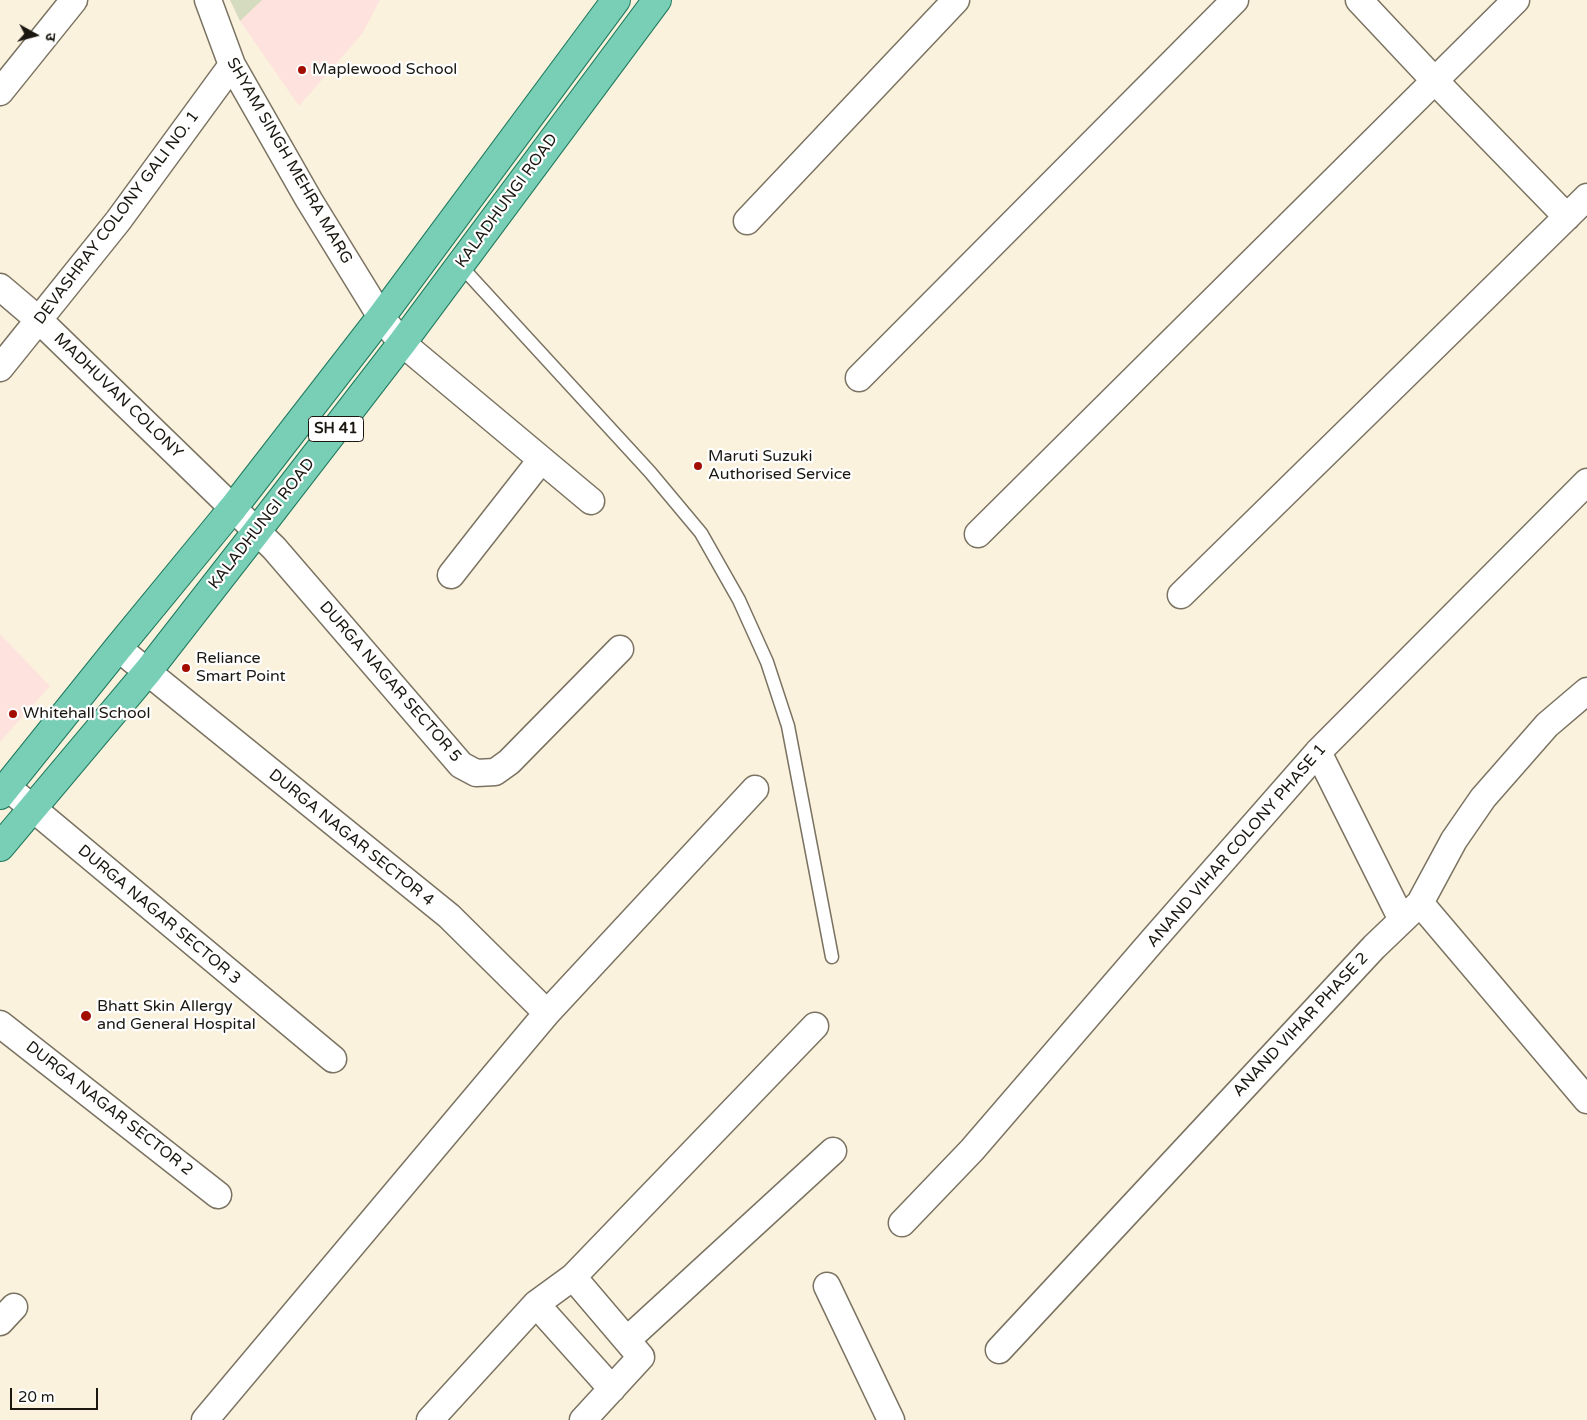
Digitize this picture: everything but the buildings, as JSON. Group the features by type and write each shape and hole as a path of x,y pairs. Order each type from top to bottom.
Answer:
{"main road":[{"name":"KALADHUNGI ROAD","path":"4,791 233,508 381,317 616,0"},
{"name":"KALADHUNGI ROAD","path":"0,847 148,671 257,531 402,343 657,0"},
{"path":"585,42 611,62"}],"street":[{"path":"0,92 74,0"},
{"name":"SHYAM SINGH MEHRA MARG","path":"208,0 232,66 381,317 402,343 591,500"},
{"path":"747,221 956,0"},
{"path":"859,378 1235,0"},
{"path":"1359,0 1567,217"},
{"path":"978,534 1516,0"},
{"name":"DEVASHRAY COLONY GALI NO. 1","path":"0,368 40,321 118,221 232,66"},
{"path":"1181,595 1587,197"},
{"name":"MADHUVAN COLONY","path":"0,287 40,321 257,531"},
{"path":"451,575 541,460"},
{"name":"ANAND VIHAR COLONY PHASE 1","path":"902,1223 972,1150 1318,752 1587,482"},
{"name":"DURGA NAGAR SECTOR 5","path":"257,531 274,548 461,765 476,773 496,772 509,762 620,649"},
{"name":"DURGA NAGAR SECTOR 4","path":"118,648 286,786 449,916 547,1013"},
{"name":"ANAND VIHAR PHASE 2","path":"999,1350 1367,954 1411,911 1454,840 1483,798 1547,725 1587,691"},
{"path":"1318,752 1411,911 1587,1100"},
{"path":"205,1420 547,1013 755,789"},
{"name":"DURGA NAGAR SECTOR 3","path":"4,791 31,808 333,1059"},
{"name":"DURGA NAGAR SECTOR 2","path":"0,1024 218,1194"},
{"path":"430,1420 536,1304 573,1277 815,1026"},
{"path":"627,1340 833,1151"},
{"path":"573,1277 641,1357 583,1420"},
{"path":"827,1286 891,1420"},
{"path":"536,1304 612,1389"}],"lane":[{"path":"460,265 650,472 700,533 739,600 767,662 788,726 832,957"}],"shaded area":[{"name":"Maplewood School","path":"230,0 380,0 362,34 299,106 240,21"},
{"name":"Whitehall School","path":"0,634 50,686 0,742"}],"green space":[{"path":"230,0 262,0 240,21"}],"place":[{"name":"Maplewood School","path":"302,70"},
{"name":"Maruti Suzuki Authorised Service","path":"698,466"},
{"name":"Reliance Smart Point","path":"186,668"},
{"name":"Whitehall School","path":"13,714"},
{"name":"Bhatt Skin Allergy and General Hospital","path":"86,1016"}]}
